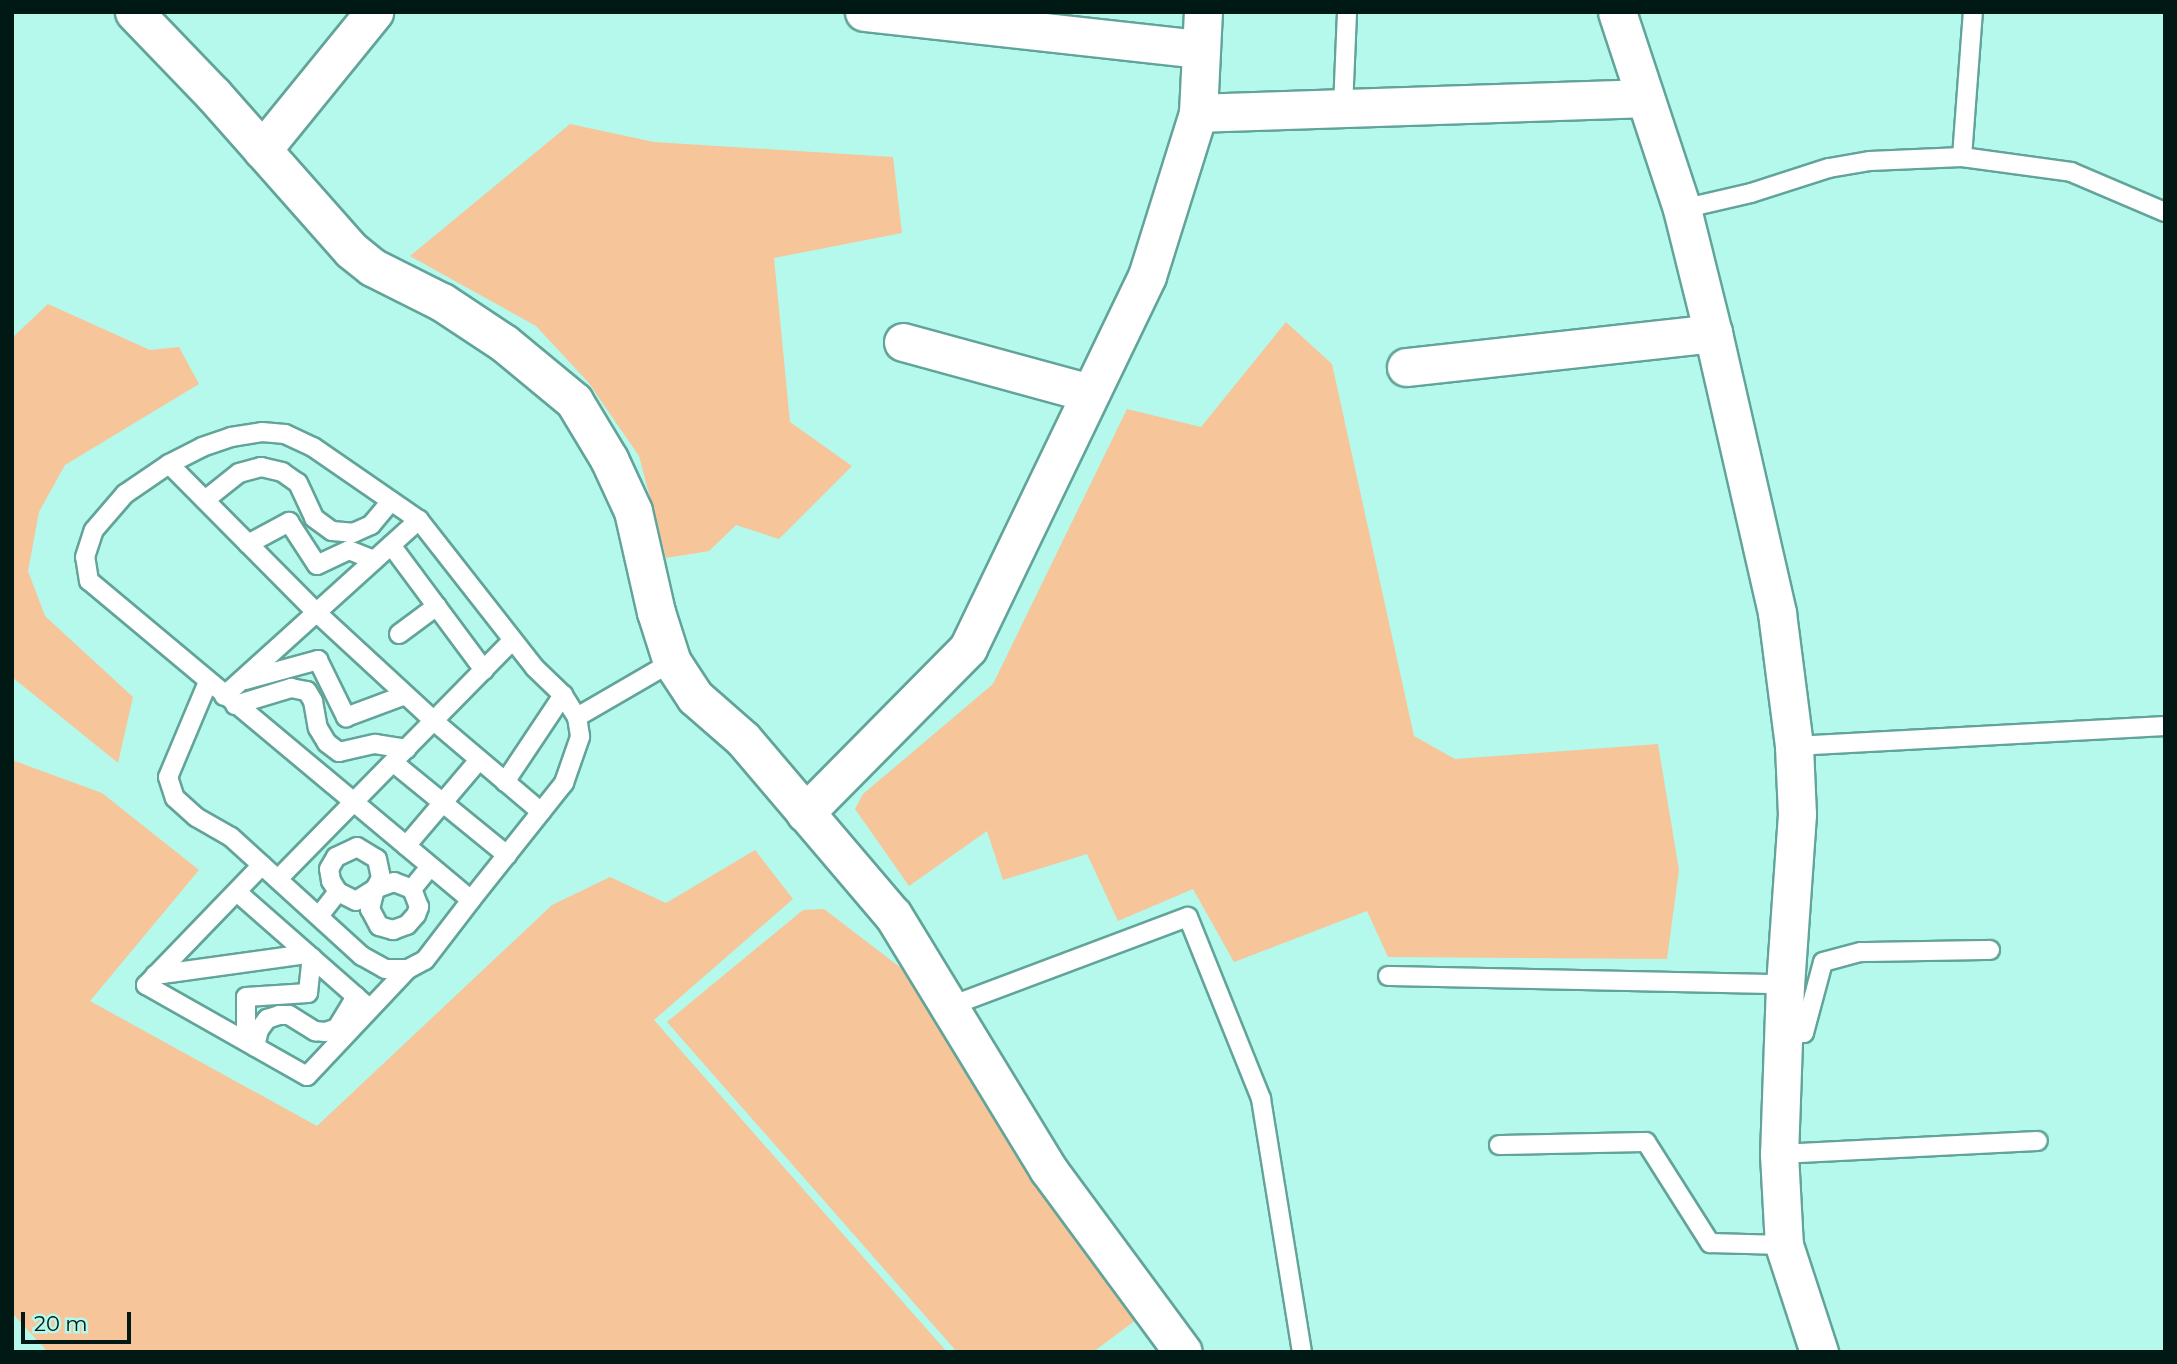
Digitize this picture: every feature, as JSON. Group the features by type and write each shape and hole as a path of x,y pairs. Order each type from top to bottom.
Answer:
{"street":[{"path":"262,150 374,12"},
{"path":"864,12 1200,49"},
{"path":"805,813 968,648 1147,276 1199,113 1203,12"},
{"path":"1617,12 1682,209 1776,613 1794,746 1797,814 1779,1154 1784,1245 1819,1352"},
{"path":"140,14 351,250 372,268 452,309 504,343 574,401 609,459 633,511 656,612 672,662 695,697 743,739 893,915 1048,1169 1184,1352"},
{"path":"1199,113 1645,98"},
{"path":"1406,367 1713,333"},
{"path":"903,342 1089,393"}],"lane":[{"path":"1343,108 1347,12"},
{"path":"1962,157 1973,12"},
{"path":"1682,209 1751,193 1829,168 1870,161 1962,157 2071,172 2165,212"},
{"path":"262,865 145,985 307,1076 408,969 425,960 564,783 580,737 577,717 563,695 535,668 419,520 313,447 285,434 262,432 231,437 169,464 125,494 94,530 85,557 89,581 471,900"},
{"path":"169,464 316,612 435,722 541,812"},
{"path":"205,500 239,473 261,467 282,472 298,483 314,518 332,531 353,533 371,525 391,501"},
{"path":"230,700 239,682 419,520"},
{"path":"247,544 289,522 317,565 349,550 374,561"},
{"path":"391,545 484,670"},
{"path":"399,634 437,606"},
{"path":"278,879 513,640"},
{"path":"239,682 318,660 346,717 405,695"},
{"path":"577,717 672,662"},
{"path":"208,682 168,777 175,798 196,817 231,837 362,956 385,970 408,969"},
{"path":"230,700 291,688 307,691 313,701 318,728 327,743 339,752 375,744 407,749"},
{"path":"505,782 563,695"},
{"path":"1794,746 2165,726"},
{"path":"406,846 479,760"},
{"path":"394,763 507,855"},
{"path":"412,889 394,882 375,889 356,901 338,892 331,881 330,869 336,857 357,847 377,859 381,878 375,889 370,909 379,926 393,930 407,925 416,915 418,899 412,889"},
{"path":"412,889 430,867"},
{"path":"237,892 370,1009"},
{"path":"319,916 338,892"},
{"path":"948,1007 1188,916 1261,1099 1302,1352"},
{"path":"1784,1034 1804,1033 1823,962 1861,952 1990,950"},
{"path":"155,975 309,955"},
{"path":"250,1044 246,997 308,993 309,955"},
{"path":"1388,976 1786,984"},
{"path":"250,1044 267,1019 279,1015 289,1015 315,1031 325,1032 337,1028 356,996"},
{"path":"1779,1154 2038,1141"},
{"path":"1499,1145 1646,1142 1710,1243 1784,1245"}],"shaded area":[{"path":"570,124 654,142 893,157 902,233 774,258 790,422 852,466 779,539 736,525 709,551 666,558 639,456 588,382 536,326 410,256"},
{"path":"48,304 150,350 179,347 199,384 65,465 39,512 28,571 45,616 133,697 118,763 12,677 12,338"},
{"path":"1286,322 1332,364 1414,736 1455,759 1658,744 1679,870 1667,959 1388,957 1367,911 1234,962 1193,889 1118,921 1087,854 1003,880 987,831 909,886 855,809 863,794 993,684 1127,409 1201,427"},
{"path":"12,760 102,793 199,870 90,1001 317,1126 552,905 610,877 666,903 755,850 793,899 654,1020 947,1352 48,1352 12,1313"},
{"path":"824,909 901,968 1016,1143 1140,1317 1093,1352 957,1352 667,1022 803,910"}]}
